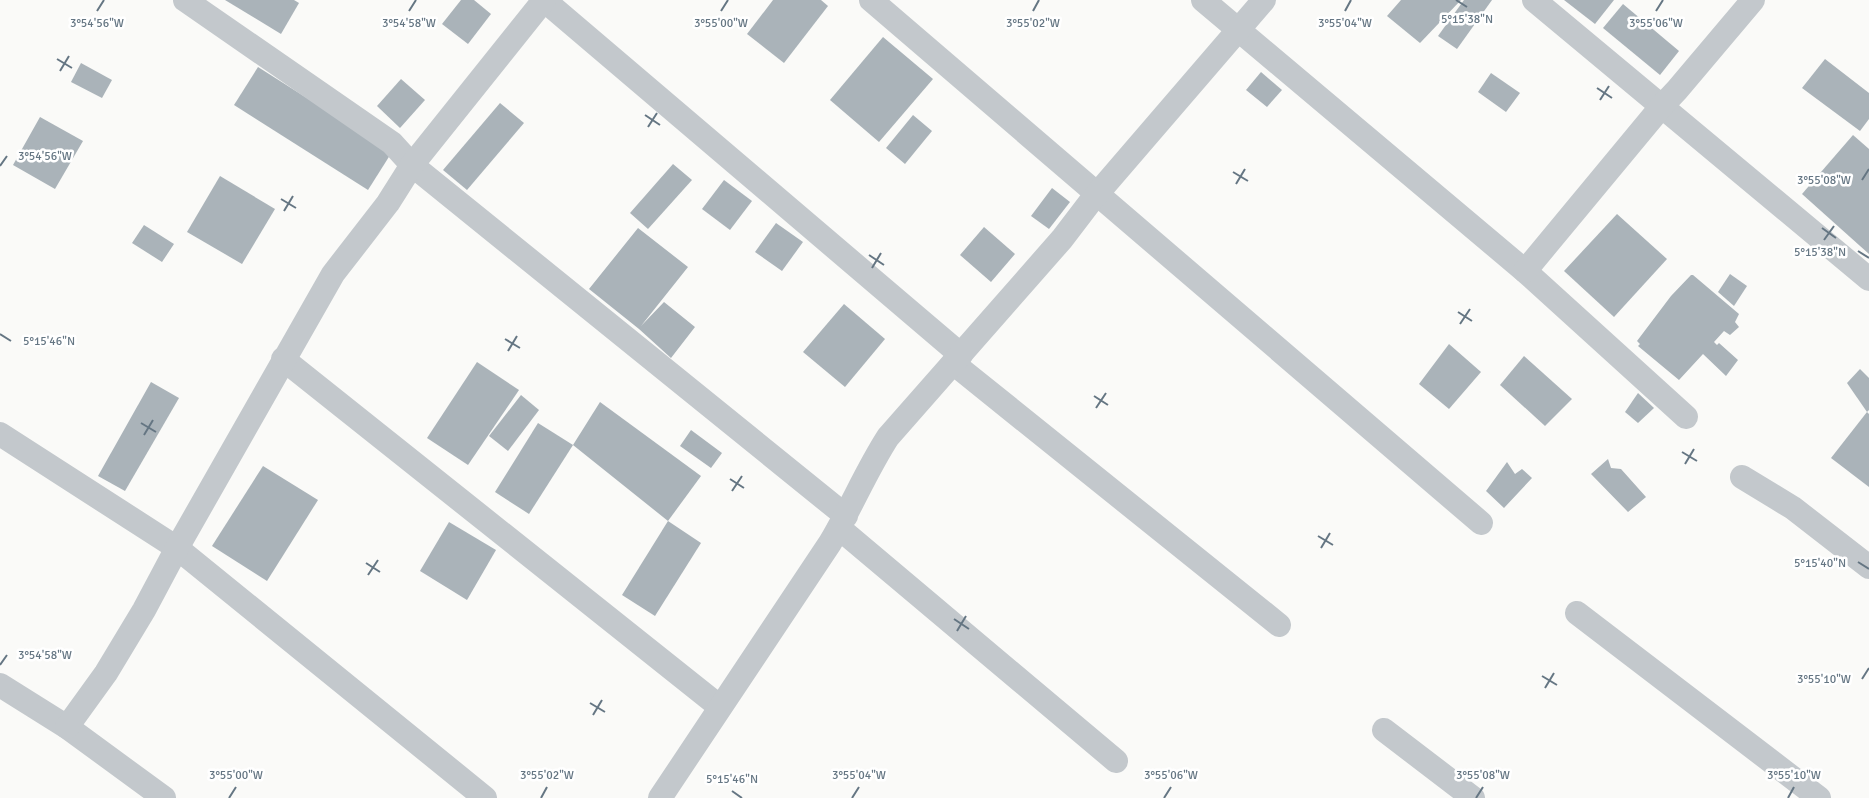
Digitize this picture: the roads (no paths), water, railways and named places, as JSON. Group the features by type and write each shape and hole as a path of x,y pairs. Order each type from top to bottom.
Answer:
{"street":[{"path":"185,0 392,142 412,165 842,522 1116,761"},
{"path":"67,727 106,673 144,610 283,359 333,274 388,203 412,165 544,0 957,359 1279,625"},
{"path":"871,0 1481,523"},
{"path":"1203,0 1525,271 1686,417"},
{"path":"660,798 842,522 870,466 888,437 1062,238 1097,194 1264,0"},
{"path":"1534,0 1660,107 1869,279"},
{"path":"1525,271 1660,107 1677,90 1753,0"},
{"path":"283,359 720,707"},
{"path":"0,434 177,548 485,798"},
{"path":"1742,477 1794,508 1869,567"},
{"path":"1577,613 1819,798"},
{"path":"0,685 67,727 164,798"},
{"path":"1384,730 1473,798"}]}
